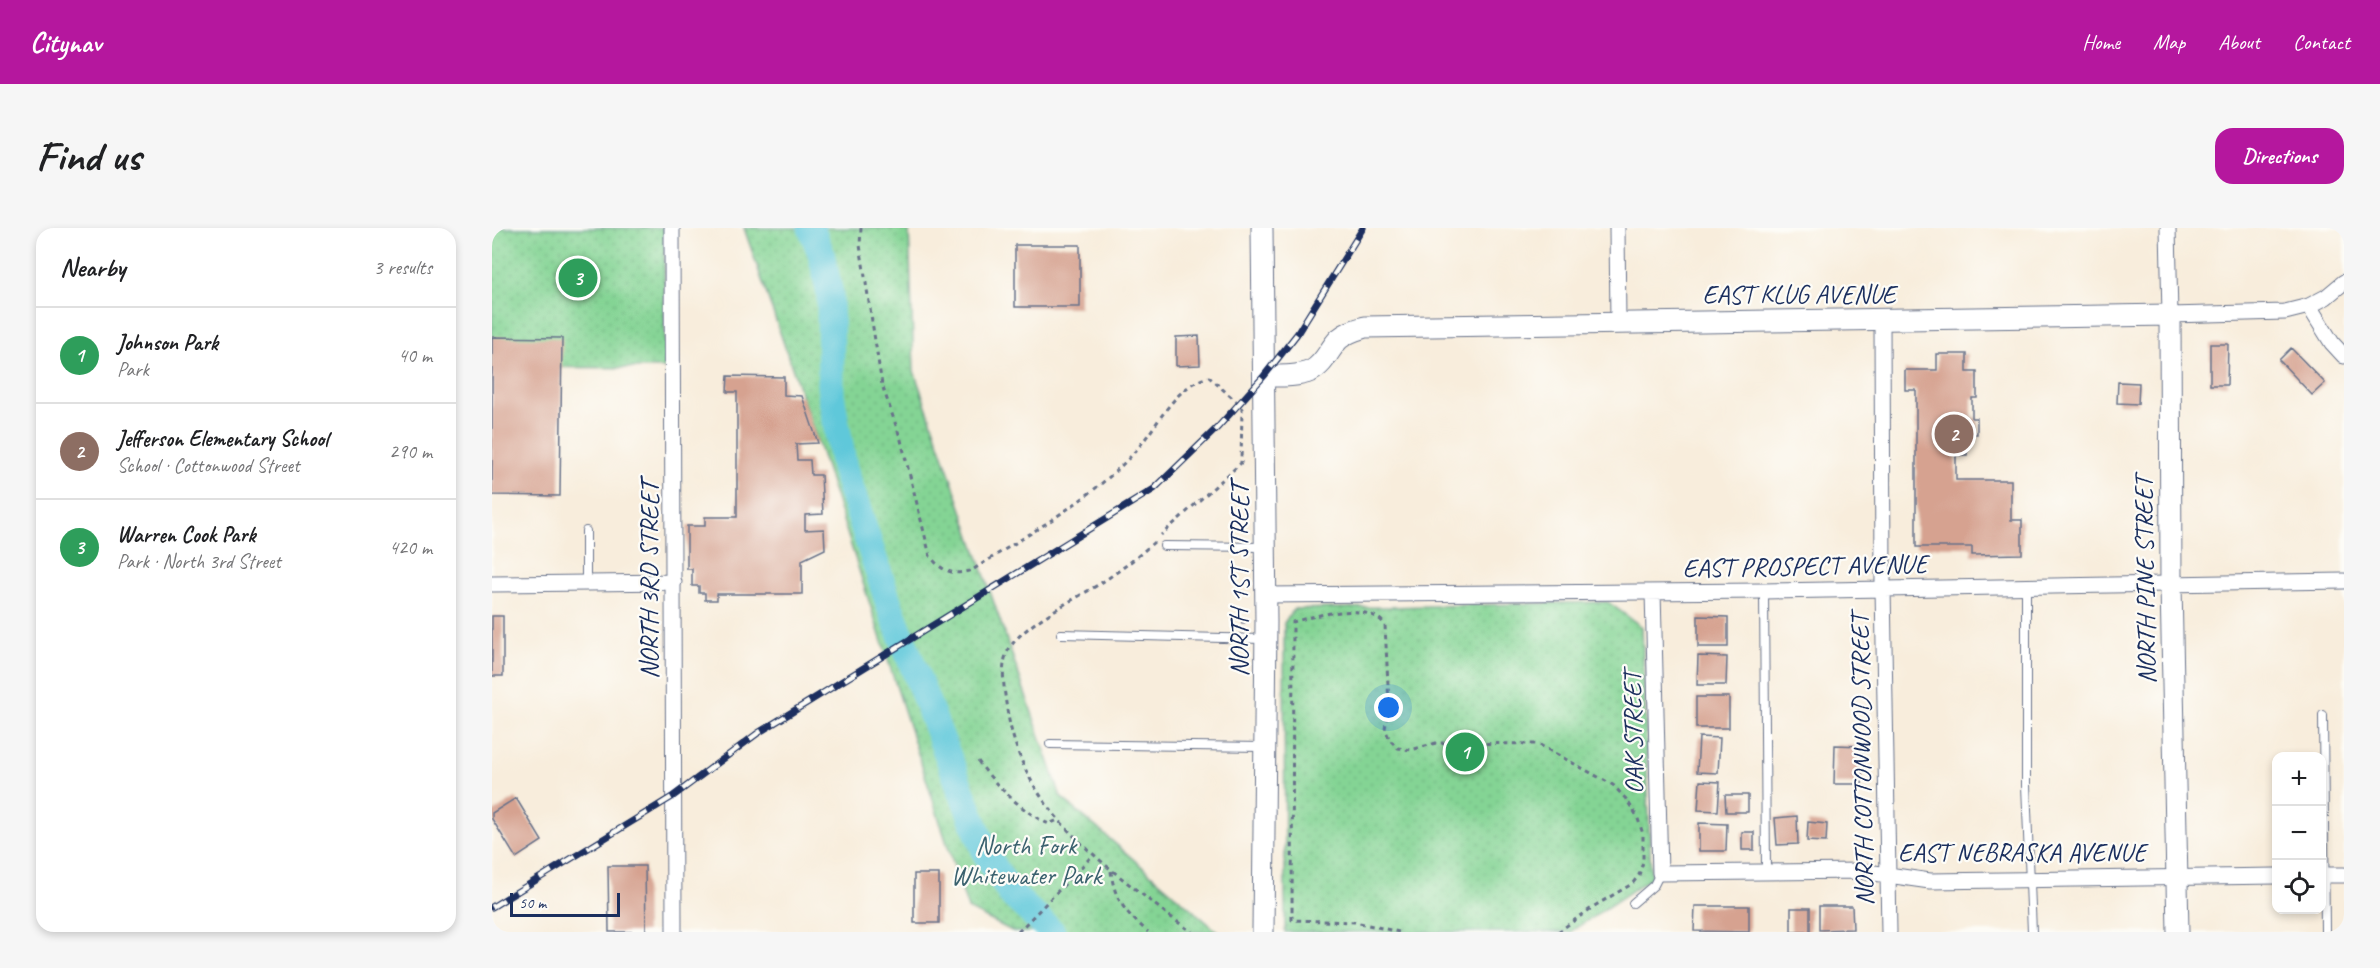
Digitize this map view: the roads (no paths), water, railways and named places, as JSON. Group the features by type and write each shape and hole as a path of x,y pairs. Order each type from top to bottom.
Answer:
{"street":[{"name":"NORTH 3RD STREET","path":"672,228 674,932"},
{"name":"NORTH 1ST STREET","path":"1262,228 1266,547 1263,932"},
{"path":"1617,228 1618,322"},
{"name":"NORTH PINE STREET","path":"2168,228 2171,585 2178,932"},
{"name":"EAST KLUG AVENUE","path":"1264,376 1291,376 1311,371 1323,362 1339,340 1350,331 1365,327 1618,322 1882,321 2284,312 2309,306 2326,297 2344,282"},
{"path":"2309,306 2332,343 2344,356"},
{"name":"NORTH COTTONWOOD STREET","path":"1882,321 1883,588 1889,932"},
{"name":"EAST PROSPECT AVENUE","path":"1266,595 1764,591 2344,581"},
{"path":"492,584 674,582"},
{"name":"OAK STREET","path":"1653,592 1660,873"},
{"name":"EAST NEBRASKA AVENUE","path":"1660,873 1860,872 1930,881 2272,876"},
{"path":"2326,875 2344,875"}],"lane":[{"path":"586,531 586,583"},
{"path":"1164,546 1266,547"},
{"path":"2025,587 2026,785 2032,932"},
{"path":"1764,591 1766,872"},
{"path":"1061,634 1266,639"},
{"path":"2323,715 2323,860"},
{"path":"1050,744 1266,747"},
{"path":"1633,903 1654,885 1660,873"},
{"path":"2324,914 2325,932"}],"waterway":[{"path":"811,228 821,253 830,294 831,394 844,468 890,607 986,854 1011,894 1052,932"}],"railway":[{"path":"492,907 672,797 758,733 1154,489 1218,427 1264,376 1297,334 1363,228"}],"place":[{"name":"Warren Cook Park","path":"578,278"},
{"name":"Jefferson Elementary School","path":"1954,434"},
{"name":"Johnson Park","path":"1465,752"}],"park label":[{"name":"North Fork Whitewater Park","path":"1026,860"}]}
